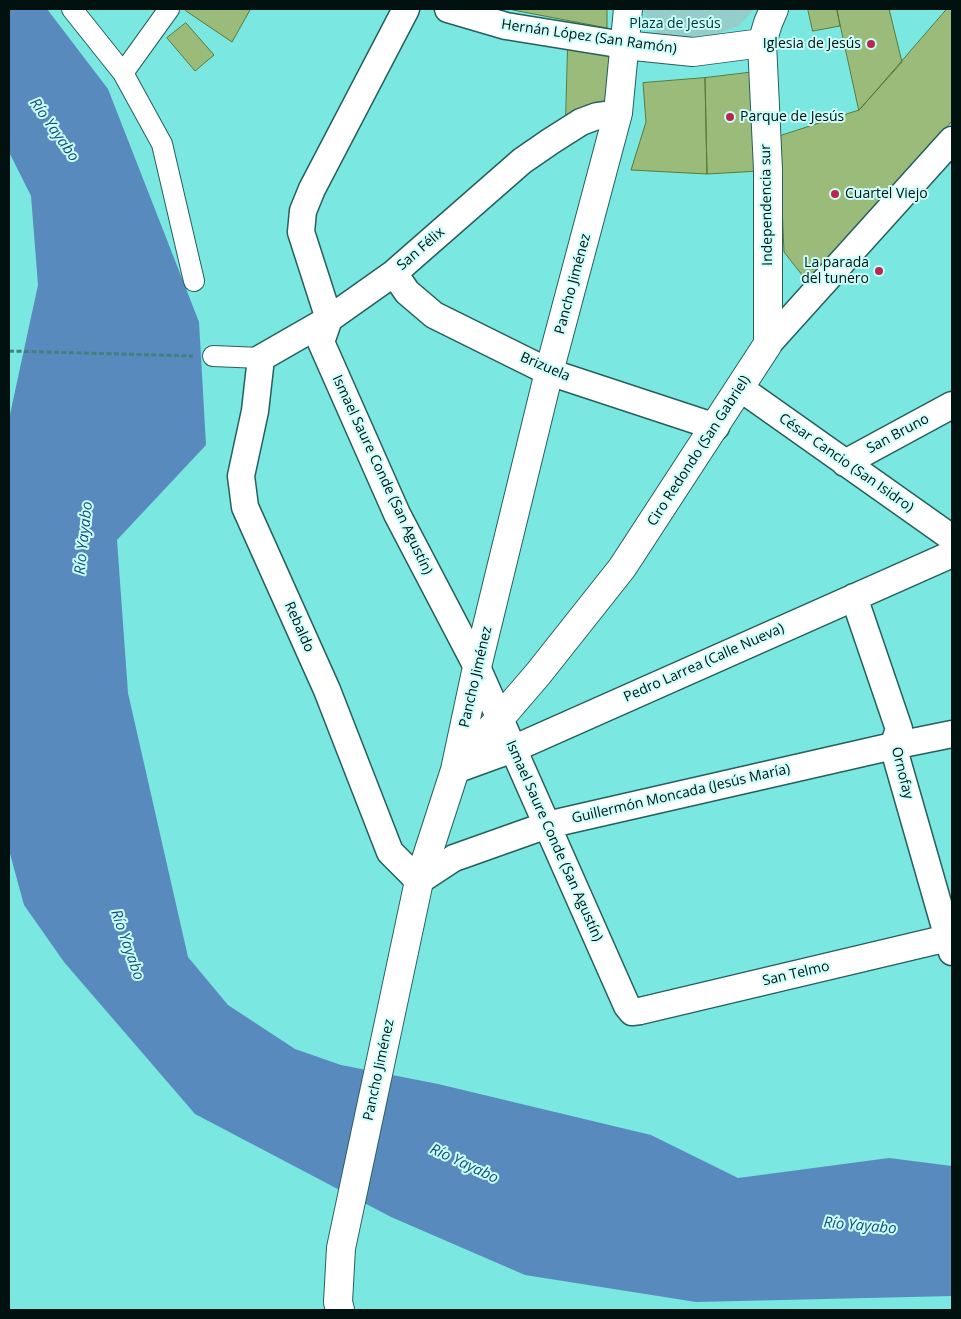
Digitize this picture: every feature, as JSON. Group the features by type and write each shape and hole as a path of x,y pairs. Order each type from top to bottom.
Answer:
{"main road":[{"name":"Pancho Jiménez","path":"340,1310 338,1302 341,1248 419,881 456,770 477,667 549,372 618,113 628,9"},
{"name":"Independencia sur","path":"768,344 768,170 762,44 774,9"},
{"name":"Hernán López (San Ramón)","path":"624,45 693,52 762,44"},
{"name":"Ciro Redondo (San Gabriel)","path":"456,770 538,674 622,568 716,427 768,344"}],"street":[{"path":"72,9 123,72 162,144 194,281"},
{"path":"123,72 169,9"},
{"path":"329,319 301,232 303,211 317,180 406,9"},
{"name":"Hernán López (San Ramón)","path":"448,9 506,26 624,45"},
{"name":"San Félix","path":"261,358 329,319 394,273 522,161 581,122 597,116 618,113"},
{"name":"Ciro Redondo (San Gabriel)","path":"768,344 952,140"},
{"name":"Brizuela","path":"394,273 406,292 434,315 549,372 716,427"},
{"name":"Ismael Saure Conde (San Agustín)","path":"329,319 321,342 398,514 477,667 627,1006 632,1012 640,1012"},
{"path":"213,356 261,358"},
{"name":"Rebaldo","path":"261,358 255,411 241,476 245,507 328,690 390,852 419,881"},
{"name":"César Cancio (San Isidro)","path":"740,388 952,538"},
{"name":"San Bruno","path":"844,463 952,405"},
{"name":"Pedro Larrea (Calle Nueva)","path":"456,770 512,749 952,554"},
{"name":"Ornofay","path":"854,597 899,729 893,746 951,942"},
{"name":"Guillermón Moncada (Jesús María)","path":"419,881 454,858 547,825 952,734"},
{"name":"San Telmo","path":"640,1012 951,942"}],"path":[{"path":"9,351 213,356"}],"green space":[{"name":"Plaza de Jesús","path":"643,9 754,9 739,26 710,36 675,42 652,30"}],"water":[{"name":"Río Yayabo","path":"9,9 47,9 108,89 199,322 206,445 117,540 128,693 188,957 228,1005 295,1049 341,1065 438,1084 651,1135 738,1178 889,1158 952,1166 952,1296 696,1302 525,1275 391,1217 195,1114 64,962 24,905 9,850 9,419 38,285 31,196 9,152"}],"building":[{"path":"187,9 250,10 232,42 186,11"},
{"path":"607,9 607,28 513,10"},
{"path":"808,9 837,9 840,26 813,31"},
{"name":"Iglesia de Jesús","path":"837,9 889,9 902,62 859,110"},
{"name":"Cuartel Viejo","path":"947,9 952,9 952,121 810,285 784,252 779,136 859,110"},
{"path":"186,23 214,55 195,71 167,38"},
{"path":"568,45 610,50 605,104 566,118"},
{"path":"755,72 759,171 707,174 705,78"},
{"path":"705,78 707,174 631,170 646,122 643,83"}],"place":[{"name":"Iglesia de Jesús","path":"871,44"},
{"name":"Parque de Jesús","path":"730,117"},
{"name":"Cuartel Viejo","path":"835,194"},
{"name":"La parada del tunero","path":"879,271"}]}
